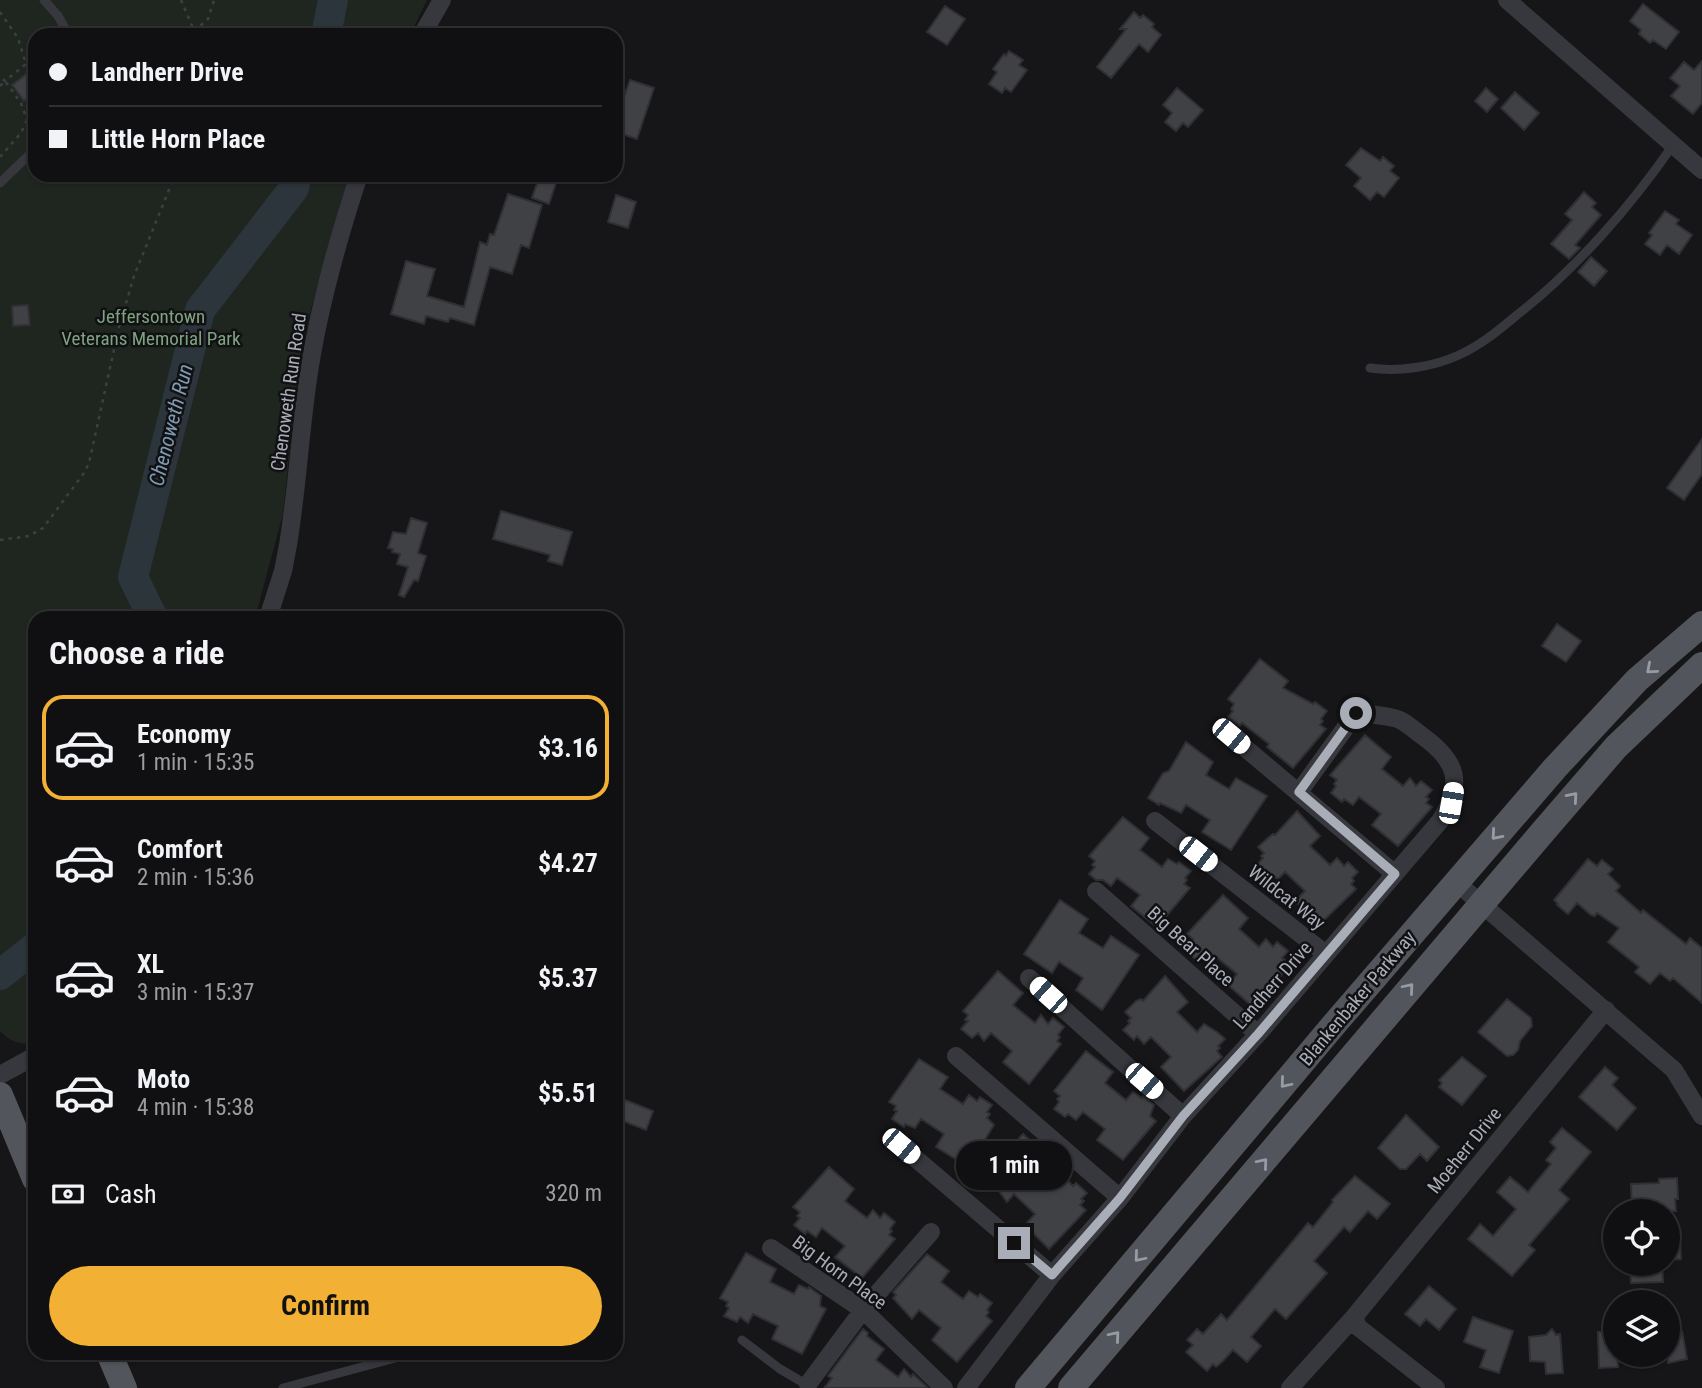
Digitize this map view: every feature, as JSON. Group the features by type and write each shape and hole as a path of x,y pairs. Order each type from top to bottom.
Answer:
{"main road":[{"name":"Blankenbaker Parkway","path":"1028,1388 1456,882 1602,716 1637,680 1702,624"},
{"name":"Blankenbaker Parkway","path":"1071,1388 1480,903 1616,747 1702,665"},
{"path":"0,1095 28,1162"},
{"path":"112,1360 124,1388"}],"street":[{"path":"426,28 442,0"},
{"path":"1507,0 1701,168"},
{"name":"Chenoweth Run Road","path":"270,611 288,545 307,382 318,319 336,246 357,182"},
{"name":"Landherr Drive","path":"966,1388 1052,1275 1120,1198 1183,1116 1258,1034 1440,821 1451,803 1455,783 1450,762 1440,748 1397,718 1356,713 1299,792"},
{"path":"1231,736 1395,874"},
{"name":"Wildcat Way","path":"1156,821 1326,954"},
{"path":"1456,882 1674,1070 1702,1116"},
{"name":"Big Bear Place","path":"1096,891 1258,1034"},
{"path":"1029,978 1183,1116"},
{"name":"Moeherr Drive","path":"1290,1388 1354,1317 1606,1010"},
{"path":"956,1056 1120,1198"},
{"path":"0,1075 28,1060"},
{"path":"901,1146 1052,1275"},
{"path":"809,1386 863,1310 931,1232"},
{"name":"Big Horn Place","path":"771,1248 863,1310 944,1388"},
{"path":"1354,1317 1358,1327 1436,1388"}],"lane":[{"path":"44,0 66,28"},
{"path":"1370,368 1404,368 1444,360 1473,348 1494,334 1570,269 1673,145"},
{"path":"0,183 28,156"},
{"path":"742,1340 780,1369 809,1386"},
{"path":"283,1388 388,1360"}],"path":[{"path":"181,0 193,28"},
{"path":"200,28 208,19 214,0"},
{"path":"0,12 18,38 26,64 0,86"},
{"path":"0,77 21,103 27,120 21,133 0,157"},
{"path":"0,540 29,536 43,527 85,472 94,448 118,327 134,276 172,182"}],"green space":[{"name":"Jeffersontown Veterans Memorial Park","path":"0,0 427,0 413,28 28,28 28,182 349,182 342,198 301,345 283,514 257,611 28,611 28,1044 12,1040 0,1031"}],"building":[{"path":"1643,4 1679,32 1666,49 1653,40 1650,43 1630,21"},
{"path":"945,6 965,19 947,45 927,32"},
{"path":"1134,12 1154,24 1152,27 1161,35 1148,52 1139,44 1111,78 1097,67 1126,29 1120,29"},
{"path":"1009,51 1023,60 1019,65 1027,70 1011,92 1005,88 1002,93 989,84 997,72 993,69"},
{"path":"1702,61 1702,103 1693,114 1671,96 1680,86 1670,78 1684,62 1694,70"},
{"path":"28,73 28,98 24,101 12,85"},
{"path":"630,80 654,88 637,139 623,134 623,100"},
{"path":"1177,88 1203,110 1188,127 1183,123 1176,131 1165,122 1172,113 1163,105"},
{"path":"1486,88 1498,99 1487,112 1475,101"},
{"path":"1515,92 1539,113 1524,130 1501,108"},
{"path":"1361,148 1380,161 1383,157 1394,166 1390,171 1399,178 1384,197 1377,192 1370,200 1354,186 1361,178 1346,165"},
{"path":"538,182 556,182 549,204 532,198"},
{"path":"1584,192 1596,203 1592,207 1601,215 1575,245 1580,248 1569,259 1551,244 1572,220 1565,214"},
{"path":"508,194 542,205 529,248 521,245 512,274 490,267 474,325 450,318 448,322 426,316 424,324 391,314 406,261 435,269 427,296 464,307 480,242 487,245 490,234 494,235"},
{"path":"616,195 636,202 628,228 608,222"},
{"path":"1665,211 1679,220 1676,224 1692,235 1679,254 1667,245 1660,255 1645,244 1652,235 1649,233"},
{"path":"1591,257 1607,271 1594,286 1578,272"},
{"path":"28,305 30,325 13,326 12,306"},
{"path":"1702,439 1702,474 1684,500 1667,488"},
{"path":"501,511 572,532 562,565 548,561 550,555 493,539"},
{"path":"411,518 427,523 418,553 426,556 418,581 414,580 404,597 399,595 408,567 397,564 400,554 388,548 393,532 406,534"},
{"path":"1557,624 1581,641 1566,662 1542,646"},
{"path":"1260,659 1288,681 1283,688 1313,704 1315,702 1327,711 1320,725 1326,729 1293,768 1267,747 1269,744 1242,723 1240,726 1228,717 1234,704 1228,699"},
{"path":"1365,735 1391,757 1382,769 1403,786 1410,778 1416,786 1421,781 1432,790 1426,797 1429,799 1426,803 1432,807 1398,846 1372,825 1381,814 1359,797 1353,805 1344,799 1342,802 1331,793 1337,780 1330,775"},
{"path":"1186,742 1213,762 1206,775 1229,789 1236,778 1267,796 1231,850 1202,832 1210,820 1186,805 1181,813 1148,798 1163,773 1169,771"},
{"path":"1297,811 1320,836 1310,846 1330,865 1337,858 1344,866 1348,862 1358,872 1352,878 1354,881 1351,884 1356,889 1319,925 1295,901 1305,891 1285,872 1278,879 1269,873 1267,875 1257,865 1264,853 1258,847 1275,835"},
{"path":"1123,817 1149,838 1140,850 1162,867 1168,859 1177,864 1179,862 1191,871 1184,884 1190,888 1157,927 1131,906 1140,895 1117,878 1111,886 1089,874 1095,867 1092,865 1095,861 1089,856"},
{"path":"1588,859 1597,866 1602,860 1613,869 1608,874 1620,886 1616,891 1641,913 1643,910 1686,944 1690,938 1702,948 1702,1003 1673,978 1670,981 1660,973 1650,984 1635,972 1639,967 1608,942 1619,928 1597,913 1595,916 1591,915 1577,903 1568,914 1557,905 1554,900"},
{"path":"1223,895 1248,918 1239,929 1259,947 1266,939 1273,947 1277,942 1288,951 1282,958 1285,960 1282,964 1287,969 1253,1007 1228,985 1237,974 1215,956 1208,964 1200,958 1198,961 1187,952 1193,945 1190,943 1193,939 1187,934"},
{"path":"1060,900 1088,919 1079,933 1103,948 1111,936 1139,955 1102,1010 1076,990 1083,978 1059,962 1052,973 1024,954"},
{"path":"998,971 1023,993 1013,1005 1035,1023 1041,1015 1048,1024 1053,1018 1064,1027 1058,1035 1060,1037 1057,1041 1061,1044 1029,1084 1003,1062 1012,1051 991,1033 984,1041 978,1033 972,1038 961,1029 968,1021 965,1020 968,1015 963,1011"},
{"path":"1165,976 1188,1002 1177,1012 1197,1032 1204,1024 1225,1039 1217,1051 1222,1057 1184,1091 1161,1067 1171,1057 1151,1037 1144,1044 1137,1036 1134,1040 1123,1030 1131,1018 1125,1012 1136,1001 1143,1001"},
{"path":"1507,999 1531,1018 1532,1026 1520,1041 1518,1050 1507,1056 1478,1032"},
{"path":"1086,1051 1113,1072 1105,1083 1126,1100 1133,1092 1154,1105 1150,1116 1156,1121 1123,1160 1097,1140 1105,1129 1083,1112 1076,1120 1068,1114 1065,1117 1054,1109 1060,1096 1054,1091"},
{"path":"1462,1057 1486,1076 1462,1105 1439,1087 1442,1083 1439,1080"},
{"path":"919,1059 948,1077 940,1089 963,1104 969,1095 977,1101 980,1097 992,1105 987,1112 990,1114 987,1118 994,1125 984,1141 1002,1158 1023,1134 1048,1157 1038,1168 1059,1187 1066,1179 1073,1186 1076,1183 1087,1193 1081,1199 1084,1201 1080,1205 1086,1210 1049,1249 1025,1225 1035,1214 1014,1194 1007,1202 990,1179 992,1176 971,1157 965,1165 936,1147 944,1134 921,1119 915,1128 905,1124 904,1127 892,1119 897,1111 894,1110 896,1106 889,1102"},
{"path":"1605,1067 1618,1078 1612,1085 1636,1108 1617,1130 1579,1097"},
{"path":"625,1100 653,1111 646,1130 623,1121"},
{"path":"1406,1115 1439,1147 1427,1161 1420,1154 1406,1169 1400,1169 1378,1148"},
{"path":"1562,1128 1591,1152 1559,1190 1569,1199 1529,1245 1535,1250 1512,1276 1468,1239 1480,1224 1493,1236 1516,1209 1497,1192 1510,1177 1528,1192 1551,1164 1546,1160 1556,1148 1550,1142"},
{"path":"829,1167 854,1189 845,1201 867,1218 873,1210 880,1218 884,1213 895,1222 889,1235 895,1239 862,1278 835,1257 845,1246 822,1228 816,1237 807,1231 805,1234 794,1225 800,1218 797,1216 800,1212 793,1207"},
{"path":"1355,1176 1390,1204 1377,1219 1368,1211 1350,1232 1344,1227 1314,1261 1327,1273 1286,1319 1275,1309 1251,1337 1261,1346 1247,1362 1233,1350 1216,1367 1213,1364 1207,1371 1186,1352 1193,1345 1187,1340 1197,1329 1203,1334 1221,1314 1227,1320 1308,1223 1313,1227 1332,1200"},
{"path":"1677,1178 1678,1199 1632,1199 1631,1184 1659,1183 1659,1179"},
{"path":"746,1253 776,1269 770,1282 794,1294 799,1285 808,1289 809,1287 821,1296 820,1306 826,1309 802,1354 772,1339 778,1326 753,1314 748,1323 740,1317 737,1322 724,1316 729,1308 726,1306 728,1302 720,1298"},
{"path":"927,1254 949,1271 941,1282 963,1299 969,1291 978,1297 980,1294 992,1303 986,1316 992,1321 957,1362 932,1340 941,1328 919,1310 912,1319 893,1298 896,1295 893,1292"},
{"path":"1631,1276 1663,1276 1663,1282 1631,1283"},
{"path":"1429,1286 1456,1309 1439,1330 1426,1319 1420,1326 1405,1314"},
{"path":"1473,1317 1513,1331 1499,1373 1480,1367 1486,1350 1464,1342"},
{"path":"863,1329 868,1333 867,1336 884,1349 876,1360 898,1377 904,1369 928,1388 824,1388 832,1378 828,1376"},
{"path":"1552,1329 1556,1335 1560,1334 1563,1373 1546,1374 1545,1362 1530,1361 1529,1337 1546,1335"},
{"path":"1680,1331 1687,1359 1680,1360"},
{"path":"1598,1332 1603,1332 1603,1367 1618,1367 1599,1368"}],"waterway":[{"name":"Chenoweth Run","path":"327,28 333,0"},
{"name":"Chenoweth Run","path":"150,611 133,577 200,310 294,188 295,182"},
{"name":"Chenoweth Run","path":"0,975 28,953"}],"route":[{"path":"1014,1243 1052,1275 1120,1198 1183,1116 1258,1034 1395,874 1299,792 1356,713"}]}
